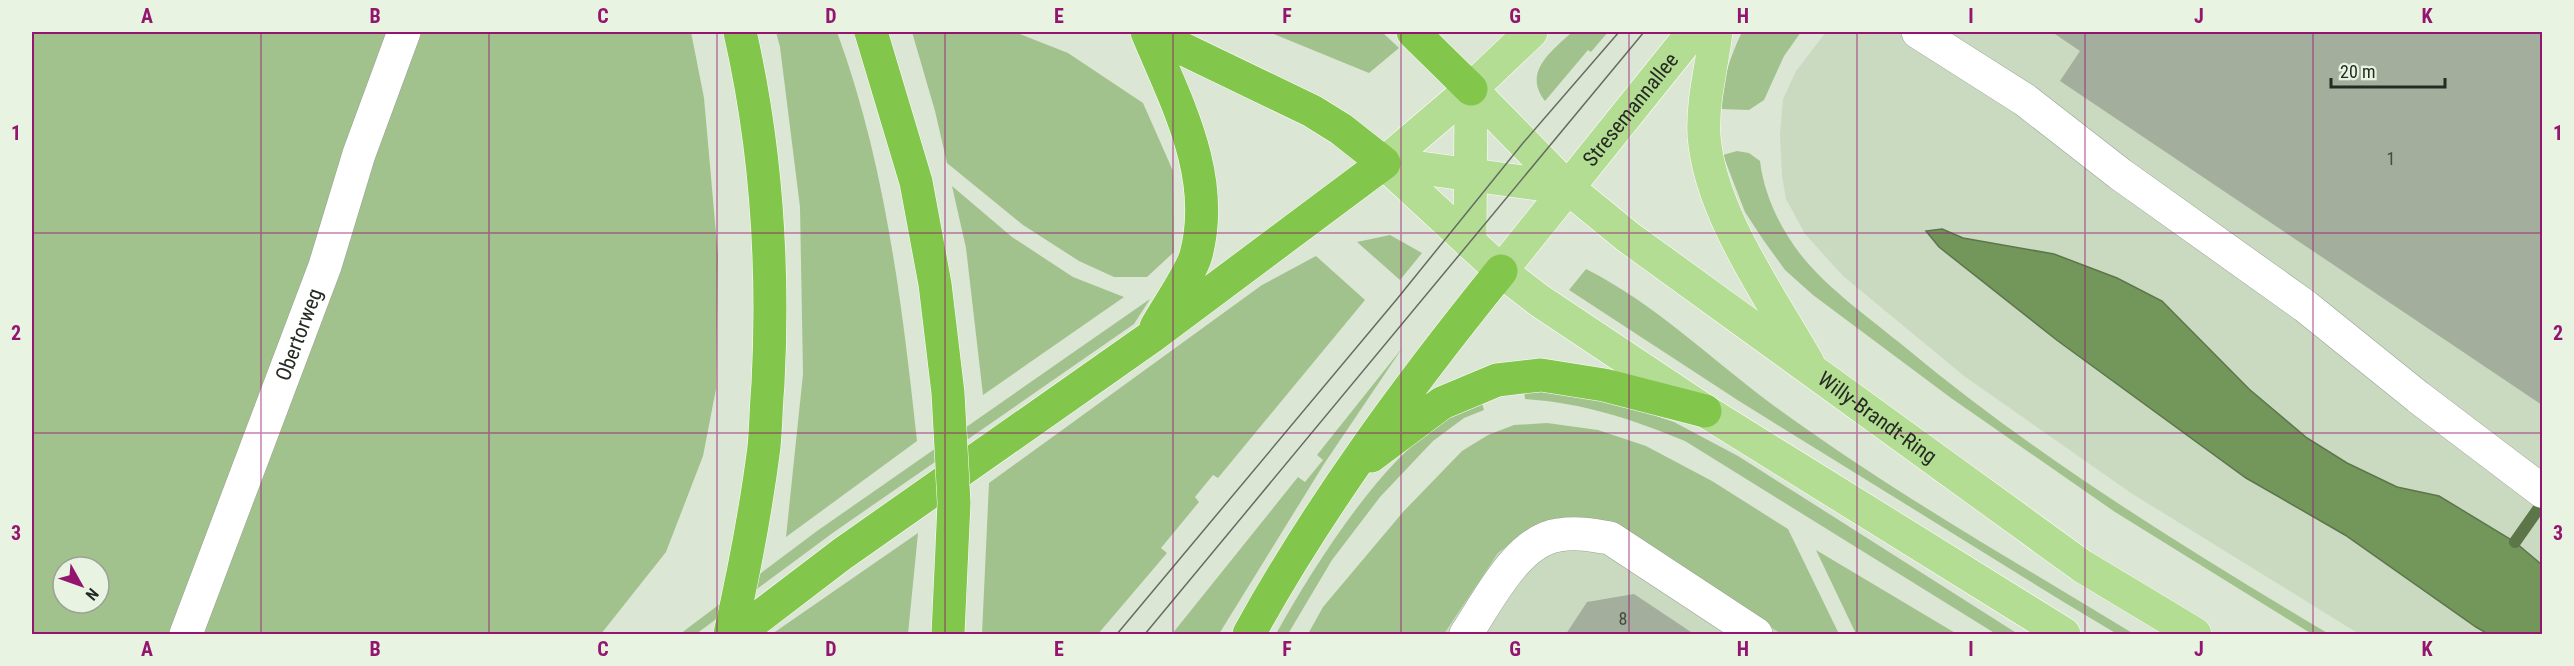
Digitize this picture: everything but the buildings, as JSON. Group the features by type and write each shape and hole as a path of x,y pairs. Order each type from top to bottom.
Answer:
{"highway":[{"path":"730,634 749,548 764,445 770,335 768,233 758,139 740,32"},
{"path":"871,32 916,182 935,284 948,393 954,503 948,634"},
{"path":"737,634 842,554 1151,337 1383,163 1341,129 1312,111 1148,32"},
{"path":"1148,32 1195,148 1202,208 1195,256 1151,337"},
{"path":"1413,32 1471,89"},
{"path":"1248,634 1346,475 1446,339 1501,272"},
{"path":"1346,475 1442,403 1497,380 1541,375 1604,385 1705,411"}],"main road":[{"path":"1531,32 1471,89 1383,163 1501,272 1540,301 1705,411 2064,634"},
{"name":"Stresemannallee","path":"1501,272 1693,32"},
{"path":"1716,32 1705,95 1704,135 1711,176 1727,222 1815,375"},
{"path":"1470,243 1471,89"},
{"name":"Willy-Brandt-Ring","path":"1471,89 1568,188 1628,237 1815,375 2082,566 2195,634"},
{"name":"Stresemannallee","path":"1383,163 1568,188"}],"lane":[{"name":"Obertorweg","path":"186,634 325,266 359,154 404,32"},
{"path":"1918,32 2025,99 2120,174 2305,306 2542,491"},
{"path":"1466,634 1509,569 1531,548 1556,535 1586,533 1610,538 1756,634"}],"shaded area":[{"path":"33,32 392,32 314,270 174,634 32,634"},
{"path":"415,32 691,32 704,98 718,256 716,389 703,456 666,552 601,634 199,634"},
{"path":"776,32 837,32 854,81 879,182 898,285 917,441 786,537 803,374 800,207 780,47"},
{"path":"912,32 1015,32 1068,53 1143,103 1173,171 1174,252 1147,277 1114,277 1079,261 1023,225 947,163 935,111"},
{"path":"1269,32 1382,32 1399,48 1369,73"},
{"path":"1572,32 1608,32 1591,52 1588,50 1545,101 1539,90 1538,71 1542,63"},
{"path":"1742,32 1801,32 1784,56 1764,100 1749,110 1720,109 1727,69"},
{"path":"1826,32 2542,32 2542,634 2359,634 2131,493 1964,376 1843,276 1805,234 1786,199 1782,176 1780,134 1783,99 1796,71"},
{"path":"1737,151 1749,153 1760,161 1769,199 1786,234 1812,268 1851,304 1956,388 2059,463 2166,534 2329,634 2312,634 2115,512 1951,398 1813,295 1785,270 1745,212 1723,155"},
{"path":"952,186 1012,237 1073,277 1124,297 983,395 966,248"},
{"path":"1942,229 1963,238 2054,254 2117,278 2162,301 2249,389 2307,438 2347,463 2397,487 2439,496 2515,542 2542,565 2542,634 2488,634 2345,535 2246,478 2058,341 1939,247 1926,231"},
{"path":"1390,235 1422,253 1400,280 1357,242"},
{"path":"1316,256 1365,300 1218,478 1213,475 1195,497 1199,502 1161,548 1167,553 1098,634 982,634 989,483 1262,285"},
{"path":"1586,269 1612,283 1661,316 1820,439 1953,525 2134,634 2117,634 2062,601 1739,401 1569,290"},
{"path":"1150,299 1134,324 834,532 696,634 680,634 817,531"},
{"path":"1403,347 1324,464 1219,634 1172,634 1298,477 1305,482 1323,460 1317,455"},
{"path":"1524,389 1618,403 1674,422 1738,456 2018,634 1996,634 1685,441 1607,413 1567,404 1525,399"},
{"path":"1481,400 1484,410 1464,418 1433,441 1380,497 1332,560 1288,634 1276,634 1328,549 1370,491 1417,441 1441,422"},
{"path":"1547,423 1598,430 1646,446 1712,481 1788,529 1839,634 1781,634 1618,528 1528,530 1498,553 1444,634 1308,634 1323,607 1403,512 1462,451 1488,435 1514,425"},
{"path":"1618,527 1781,634 1444,634 1498,553 1528,530"},
{"path":"918,533 908,634 772,634"},
{"path":"1816,550 1957,634 1856,634"}],"waterway":[{"path":"2515,542 2541,505"}],"tram line":[{"path":"1117,634 1397,299 1523,143 1619,32"},
{"path":"1145,634 1644,32"}]}
